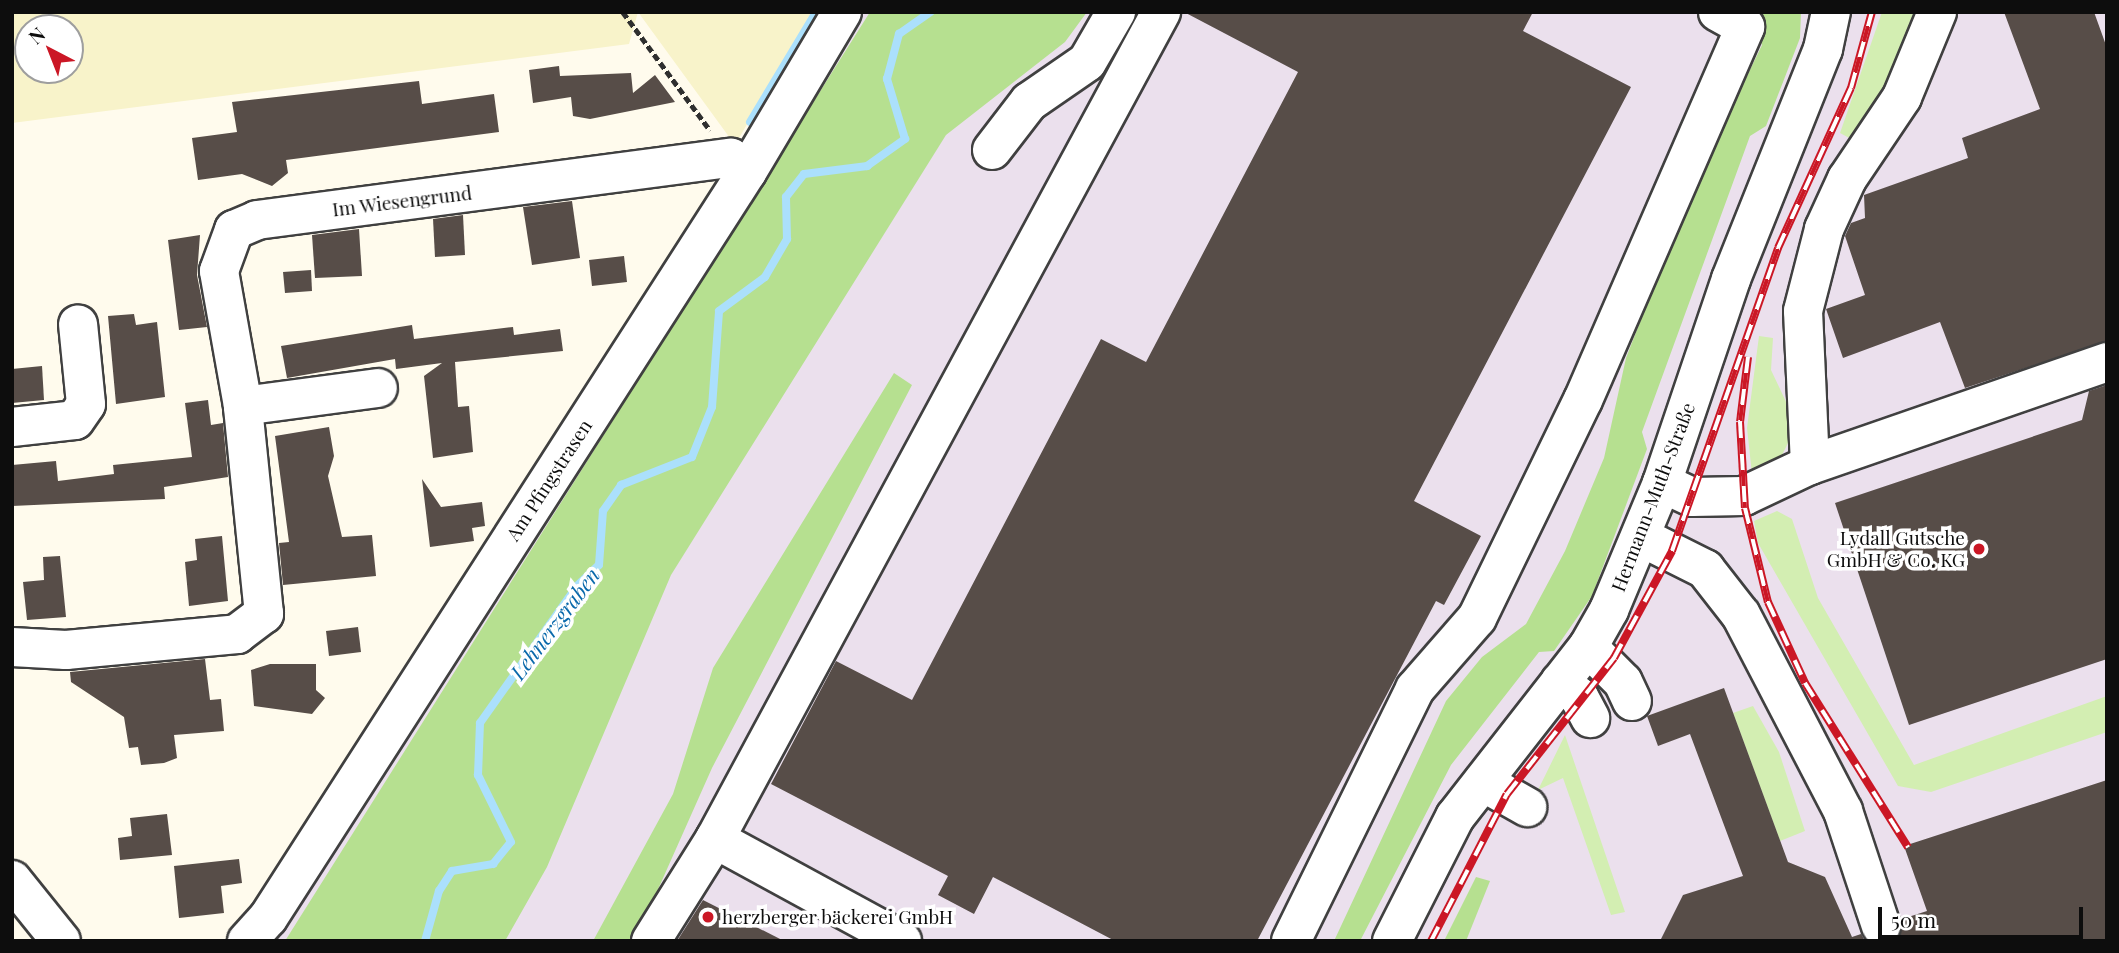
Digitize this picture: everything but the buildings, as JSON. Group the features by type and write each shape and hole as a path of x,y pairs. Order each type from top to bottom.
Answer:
{"street":[{"name":"Am Pfingstrasen","path":"247,941 268,918 739,165 842,12"},
{"path":"992,150 1029,102 1087,62 1116,12"},
{"path":"651,941 715,839 1161,12"},
{"path":"1291,941 1415,690 1477,618 1583,400 1745,27 1718,12"},
{"name":"Hermann-Muth-Straße","path":"1392,941 1455,817 1588,646 1641,537 1731,279 1823,49 1831,12"},
{"path":"1810,465 1804,311 1824,229 1847,179 1902,97 1937,12"},
{"name":"Im Wiesengrund","path":"12,647 66,650 252,627 264,614 265,596 243,406 219,271 234,230 257,220 739,165"},
{"path":"12,427 75,420 86,404 78,324"},
{"path":"1662,483 1692,497 1744,496 1810,465 2107,362"},
{"path":"243,406 378,388"},
{"path":"1641,537 1705,569 1741,615 1843,811 1881,926"},
{"path":"1588,646 1623,682 1632,701"},
{"path":"1560,682 1579,697 1590,718"},
{"path":"1483,782 1527,807"},
{"path":"715,839 902,941"},
{"path":"12,880 61,941"}],"path":[{"path":"623,12 739,165"}],"shaded area":[{"path":"12,12 638,12 629,44 12,123"},
{"path":"638,12 812,12 735,145"},
{"path":"847,12 2107,12 2107,941 263,941"}],"green space":[{"path":"870,12 1087,12 1065,42 946,135 671,575 547,867 505,941 285,941"},
{"path":"1749,12 1801,12 1800,38 1766,126 1750,136 1642,432 1647,449 1592,596 1554,651 1539,652 1451,765 1360,941 1334,941 1446,701 1482,657 1526,624 1565,551 1604,458 1626,358 1689,196 1762,45"},
{"path":"1882,12 1914,12 1879,99 1853,140 1840,133"},
{"path":"1759,336 1773,338 1771,370 1797,425 1775,469 1752,474 1747,428"},
{"path":"894,373 912,385 712,768 635,941 593,941 673,794 713,668"},
{"path":"1777,511 1792,519 1818,598 1914,765 2107,696 2107,732 1931,792 1898,786 1758,543 1754,521"},
{"path":"1753,706 1779,752 1805,831 1780,841 1733,713"},
{"path":"1565,735 1625,912 1611,915 1563,778 1538,790"},
{"path":"1476,877 1490,881 1466,941 1444,941"}],"waterway":[{"path":"750,122 816,12"},
{"name":"Lehnerzgraben","path":"425,941 439,891 452,871 493,864 511,842 478,775 480,723 577,586 599,565 603,511 621,485 692,457 712,407 719,311 765,277 787,239 786,197 804,174 867,166 905,139 887,79 899,34 931,12"}],"railway":[{"path":"1431,941 1507,794 1614,658 1672,551 1778,248 1851,88 1872,12"},
{"path":"1748,357 1740,422 1745,508 1768,602 1805,683 1908,847"}],"place":[{"name":"Lydall Gutsche GmbH & Co. KG","path":"1979,549"},
{"name":"herzberger bäckerei GmbH","path":"708,917"}]}
